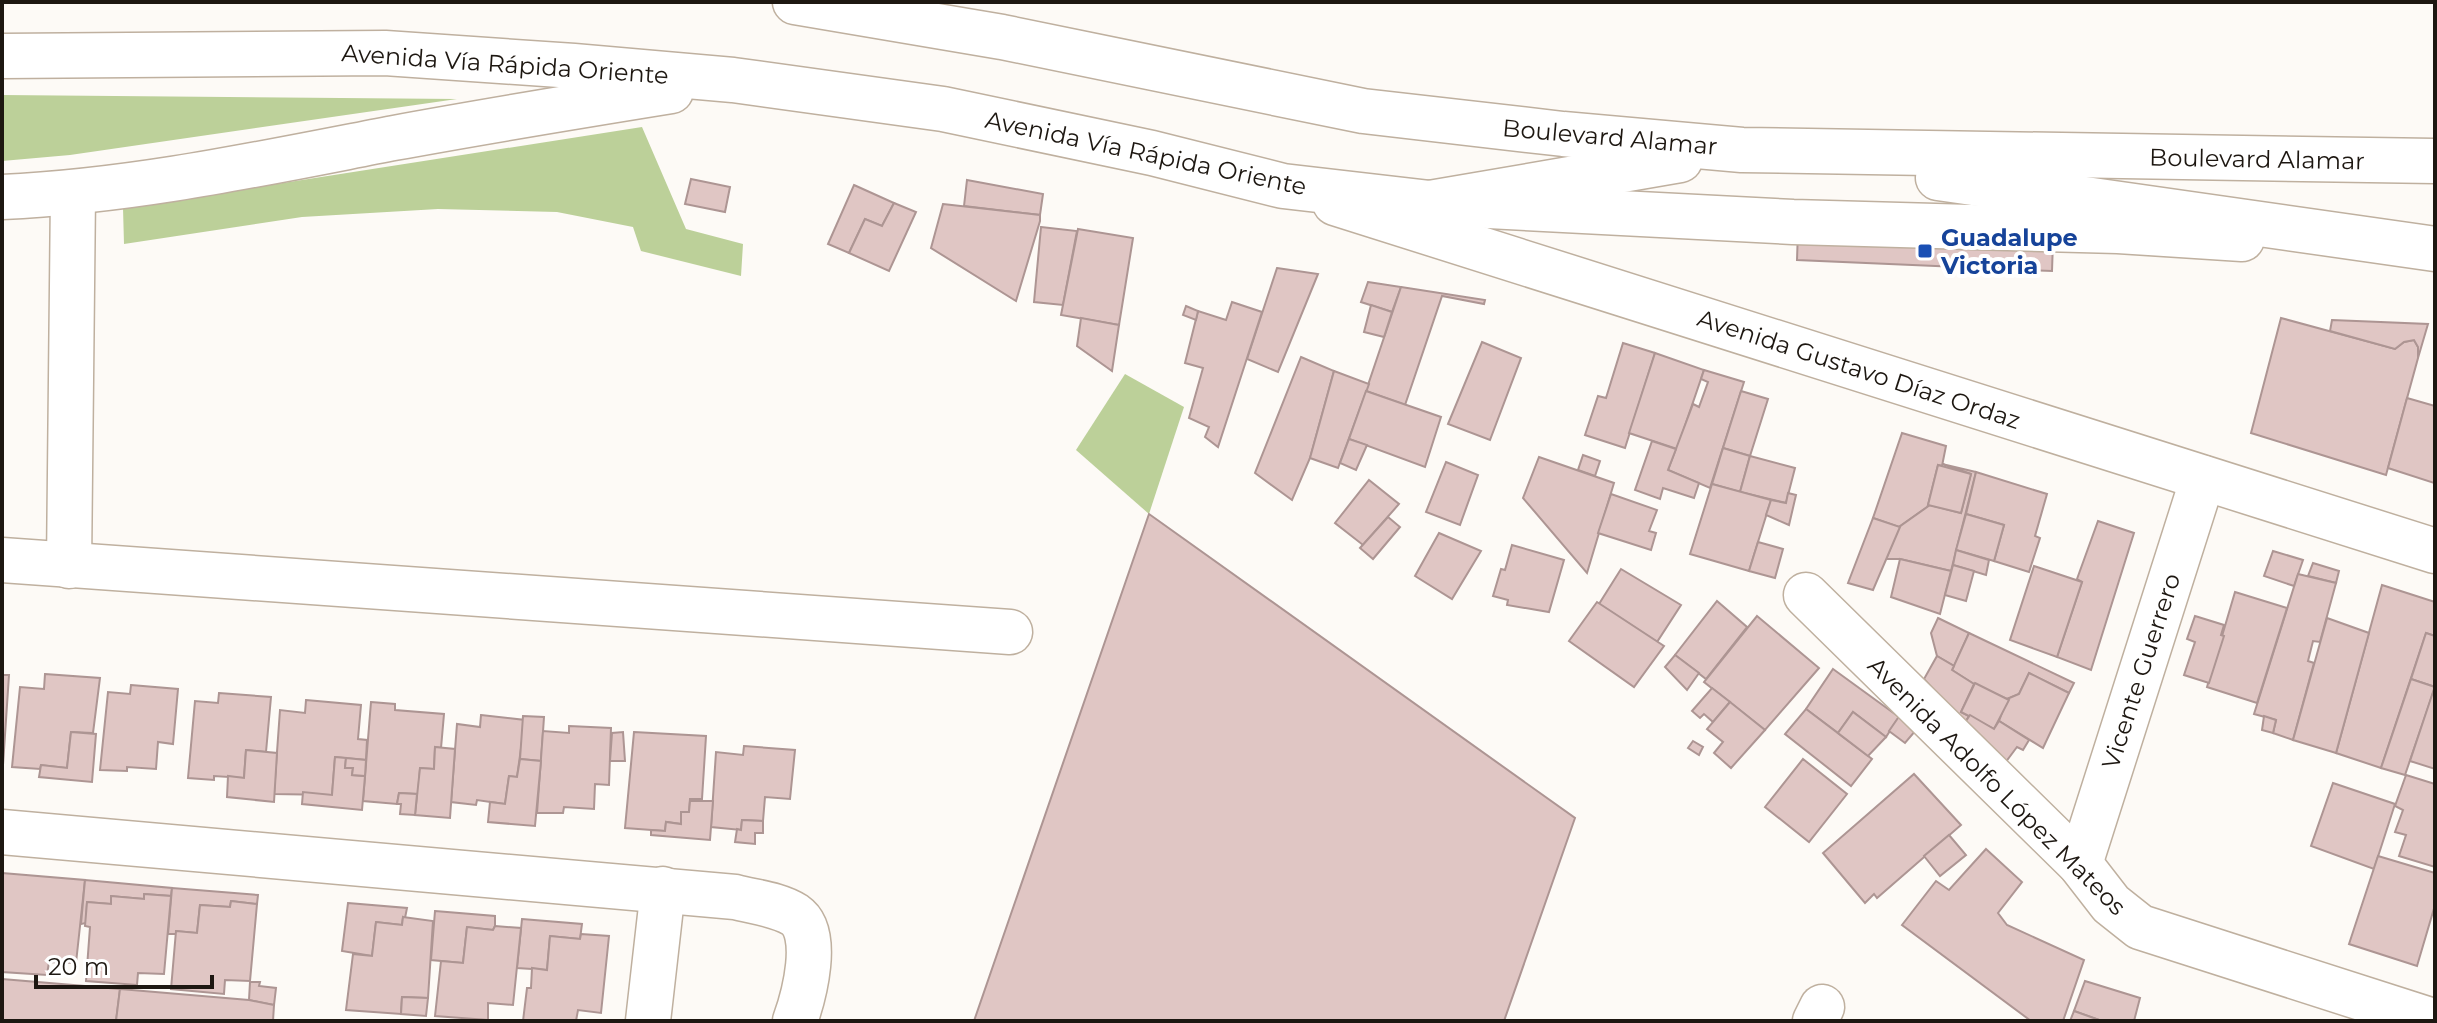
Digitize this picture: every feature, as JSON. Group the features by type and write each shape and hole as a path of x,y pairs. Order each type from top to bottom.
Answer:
{"main road":[{"name":"Boulevard Alamar","path":"795,2 1002,37 1363,111 1563,134 1742,150 2435,161"},
{"name":"Avenida Vía Rápida Oriente","path":"2,56 385,53 733,80 943,109 1152,153 1283,186 1430,203 1778,221 2118,231 2435,249"},
{"path":"2,197 73,193 207,175 398,138 733,80"},
{"path":"1430,203 1742,150 2435,249"},
{"name":"Avenida Gustavo Díaz Ordaz","path":"1283,186 2435,551"},
{"path":"69,566 73,193"},
{"name":"Vicente Guerrero","path":"2080,864 2203,478"},
{"path":"2,560 1010,632"},
{"name":"Avenida Adolfo López Mateos","path":"1806,595 2080,864 2111,904 2140,927 2433,1021"},
{"path":"2,832 735,897 796,916 808,935 808,965 795,1021"},
{"path":"648,1021 663,889"}],"green space":[{"path":"2,95 457,99 70,155 2,161"},
{"path":"642,127 686,229 743,244 741,276 641,251 633,227 557,212 438,209 302,217 124,244 123,208"},
{"path":"1125,374 1184,407 1149,514 1076,450"}],"building":[{"path":"691,179 730,187 725,212 685,204"},
{"path":"967,180 1043,194 1040,215 964,206"},
{"path":"854,185 894,203 882,226 865,219 849,253 828,244"},
{"path":"894,203 916,212 889,271 849,253 865,219 882,226"},
{"path":"943,204 1040,215 1016,301 931,248"},
{"path":"1041,227 1077,231 1063,305 1034,302"},
{"path":"1078,229 1133,238 1119,325 1061,315"},
{"name":"Guadalupe Victoria","path":"1798,230 2053,241 2052,271 1797,260"},
{"path":"1277,268 1318,274 1278,372 1247,359"},
{"path":"1368,282 1401,287 1392,312 1361,302"},
{"path":"1401,287 1485,300 1484,304 1442,296 1405,405 1366,391"},
{"path":"1232,302 1262,312 1218,447 1205,437 1209,427 1189,418 1203,368 1185,363 1198,311 1226,320"},
{"path":"1371,305 1392,312 1384,337 1364,332"},
{"path":"1186,306 1198,311 1196,320 1183,315"},
{"path":"1081,318 1119,325 1112,371 1077,346"},
{"path":"2281,318 2395,349 2404,342 2414,340 2418,358 2386,475 2251,433"},
{"path":"2332,320 2428,324 2418,358 2414,340 2404,342 2395,349 2330,331"},
{"path":"1482,342 1521,358 1490,440 1448,424"},
{"path":"1623,343 1655,353 1625,448 1585,435 1598,396 1606,398"},
{"path":"1655,353 1704,370 1677,449 1629,433"},
{"path":"1301,357 1334,371 1310,458 1292,500 1255,473"},
{"path":"1704,370 1744,382 1710,488 1668,470 1693,404 1699,407 1708,382 1701,379"},
{"path":"1334,371 1369,384 1338,468 1310,458"},
{"path":"1366,391 1441,417 1425,467 1349,439"},
{"path":"1741,391 1768,399 1750,456 1723,448"},
{"path":"2407,398 2435,406 2434,483 2388,468"},
{"path":"1902,433 1946,446 1942,466 1938,465 1930,505 1899,527 1873,518"},
{"path":"1349,439 1367,445 1356,470 1340,463"},
{"path":"1652,441 1676,449 1668,470 1699,483 1694,498 1663,488 1660,499 1635,490"},
{"path":"1723,448 1750,456 1740,492 1712,484"},
{"path":"1583,455 1600,461 1595,476 1578,470"},
{"path":"1750,456 1795,468 1786,503 1740,492"},
{"path":"1539,457 1614,483 1587,573 1523,498"},
{"path":"1446,462 1478,475 1460,525 1426,512"},
{"path":"1942,464 1976,472 1951,571 1900,559 1886,559 1899,527 1930,505 1961,513 1971,474"},
{"path":"1938,465 1971,474 1961,513 1928,505"},
{"path":"1976,472 2047,494 2035,536 2040,538 2029,572 1994,561 2004,525 1966,514"},
{"path":"1369,480 1399,504 1363,545 1335,523"},
{"path":"1712,484 1771,500 1749,571 1690,554"},
{"path":"1788,493 1796,495 1789,525 1766,515 1771,500 1786,503"},
{"path":"1611,494 1657,510 1649,531 1656,533 1651,550 1598,533"},
{"path":"1149,514 1575,818 1504,1021 974,1021"},
{"path":"1966,514 2004,525 1994,561 1956,550"},
{"path":"1388,517 1400,527 1373,559 1360,548"},
{"path":"1873,518 1900,527 1873,590 1848,583"},
{"path":"2098,521 2134,533 2091,670 2057,657 2082,582 2077,579"},
{"path":"1439,533 1481,551 1452,599 1415,576"},
{"path":"1758,542 1783,549 1775,578 1749,571"},
{"path":"1512,545 1564,560 1549,612 1507,605 1508,600 1493,596"},
{"path":"1956,550 1989,560 1986,575 1953,565"},
{"path":"2273,551 2303,560 2294,586 2264,576"},
{"path":"1900,559 1951,571 1940,614 1891,597"},
{"path":"2313,563 2339,571 2336,583 2308,576"},
{"path":"1953,565 1974,571 1966,601 1945,595"},
{"path":"2034,566 2082,582 2057,657 2010,640"},
{"path":"1621,569 1681,605 1657,642 1599,604"},
{"path":"2298,574 2336,583 2320,642 2313,641 2308,661 2314,663 2293,740 2273,733 2276,720 2254,714"},
{"path":"2382,585 2435,602 2435,636 2426,633 2381,768 2336,753"},
{"path":"2235,592 2287,608 2257,703 2207,687"},
{"path":"1717,601 1747,627 1706,679 1675,655"},
{"path":"1597,602 1664,646 1634,687 1569,641"},
{"path":"1757,616 1819,668 1765,730 1704,682"},
{"path":"2195,616 2224,625 2221,635 2224,636 2209,683 2184,675 2195,642 2187,639"},
{"path":"1938,618 1969,633 1954,666 1937,656 1931,633"},
{"path":"2327,618 2369,633 2336,753 2293,740"},
{"path":"1969,633 2074,683 2069,693 2029,673 2019,694 2007,699 1974,684 1952,670"},
{"path":"2426,633 2435,636 2435,687 2411,679"},
{"path":"1675,655 1699,673 1687,690 1665,667"},
{"path":"1937,656 1974,684 1961,712 1969,716 1964,724 1924,679"},
{"path":"1833,669 1899,717 1886,737 1853,712 1838,733 1806,709"},
{"path":"2029,673 2069,693 2043,748 1999,721 2007,699 2019,694"},
{"path":"45,674 100,678 93,733 71,732 67,768 41,765 40,769 12,767 20,687 44,689"},
{"path":"2,675 9,675 3,765 2,765"},
{"path":"2411,679 2435,687 2405,775 2381,768"},
{"path":"1975,683 2009,700 1994,729 1961,712"},
{"path":"131,685 178,689 173,744 158,742 156,769 127,767 127,771 100,770 108,692 130,694"},
{"path":"2435,686 2435,769 2410,761"},
{"path":"1712,688 1730,702 1713,722 1704,714 1700,718 1692,711"},
{"path":"219,693 271,697 266,752 246,750 244,778 188,778 195,701 218,703"},
{"path":"306,700 361,705 358,739 367,740 366,760 335,757 332,795 274,794 280,710 305,713"},
{"path":"371,702 395,704 395,710 444,714 441,748 435,747 434,769 420,768 418,794 399,793 397,804 363,801"},
{"path":"1730,702 1765,730 1731,768 1714,753 1723,742 1707,729"},
{"path":"1806,709 1872,759 1851,786 1785,734"},
{"path":"1853,712 1886,737 1868,756 1838,733"},
{"path":"481,715 525,720 517,777 509,776 505,804 477,800 476,805 451,802 457,724 480,727"},
{"path":"1900,715 1916,730 1905,743 1889,731"},
{"path":"1970,715 1994,729 1999,721 2029,740 2023,750 2017,747 2005,763 1964,724"},
{"path":"523,716 544,717 541,761 520,759"},
{"path":"2264,716 2276,720 2273,733 2262,730"},
{"path":"569,726 611,728 609,785 595,784 594,809 564,807 563,813 537,813 543,731 569,733"},
{"path":"71,732 96,734 92,782 39,777 41,765 67,768"},
{"path":"623,732 625,761 610,761 612,733"},
{"path":"634,732 706,736 702,799 690,799 689,812 681,812 681,824 666,822 665,831 625,828"},
{"path":"1693,741 1703,747 1699,755 1688,748"},
{"path":"744,746 795,750 790,799 765,797 763,821 742,820 741,830 711,827 716,752 743,755"},
{"path":"435,747 455,749 450,818 415,815 420,768 434,769"},
{"path":"246,750 277,753 274,802 227,797 228,776 244,778"},
{"path":"335,757 346,758 345,768 353,768 352,775 365,776 362,810 302,804 303,792 332,795"},
{"path":"346,758 366,760 365,776 352,775 353,768 345,768"},
{"path":"520,759 541,761 535,826 488,822 490,802 505,804 509,776 517,777"},
{"path":"1803,759 1847,794 1809,842 1765,807"},
{"path":"1914,774 1961,825 1877,898 1874,894 1865,903 1823,853"},
{"path":"2406,775 2435,784 2435,867 2399,856 2406,835 2395,832 2403,810 2395,806"},
{"path":"2333,783 2395,804 2374,869 2311,846"},
{"path":"399,793 417,794 415,815 400,814 401,804 397,804"},
{"path":"690,801 713,801 710,840 651,835 651,830 665,831 666,822 681,824 681,812 689,812"},
{"path":"742,820 763,821 763,833 755,833 755,844 735,842"},
{"path":"1949,835 1966,855 1940,876 1924,856"},
{"path":"1986,849 2022,882 1998,913 2007,925 2084,960 2063,1021 2031,1021 1902,925 1936,881 1949,890"},
{"path":"2378,856 2435,873 2435,905 2417,966 2349,944"},
{"path":"2,873 85,880 76,963 49,962 47,975 2,972"},
{"path":"85,880 172,888 171,896 144,894 144,899 111,896 111,904 87,902 86,923 81,924"},
{"path":"172,888 258,895 257,904 231,901 230,907 200,905 197,933 176,931 176,934 168,934"},
{"path":"144,894 171,896 164,974 138,973 137,985 86,981 90,927 85,926 87,902 111,904 111,896 144,899"},
{"path":"231,901 257,904 250,981 225,980 224,994 171,989 176,931 197,933 200,905 230,907"},
{"path":"348,903 407,908 402,925 376,922 372,956 342,951"},
{"path":"435,911 495,916 495,926 493,930 467,927 463,963 431,960"},
{"path":"403,917 433,921 428,998 402,997 401,1014 346,1010 353,954 372,956 376,922 402,925"},
{"path":"522,919 582,924 580,939 550,936 547,970 517,968"},
{"path":"495,926 521,928 513,1005 488,1003 488,1020 435,1016 441,961 463,963 467,927 493,930"},
{"path":"581,934 609,936 601,1013 578,1010 576,1021 523,1021 532,968 547,970 550,936 580,939"},
{"path":"2,979 120,989 116,1021 2,1021"},
{"path":"2085,981 2140,998 2134,1021 2102,1021 2074,1011"},
{"path":"250,982 276,988 274,1005 249,1000"},
{"path":"120,989 274,1005 273,1021 116,1021"},
{"path":"402,997 428,998 426,1016 401,1014"},
{"path":"2074,1011 2102,1021 2070,1021"}],"place":[{"name":"Guadalupe Victoria","path":"1925,251"}]}
